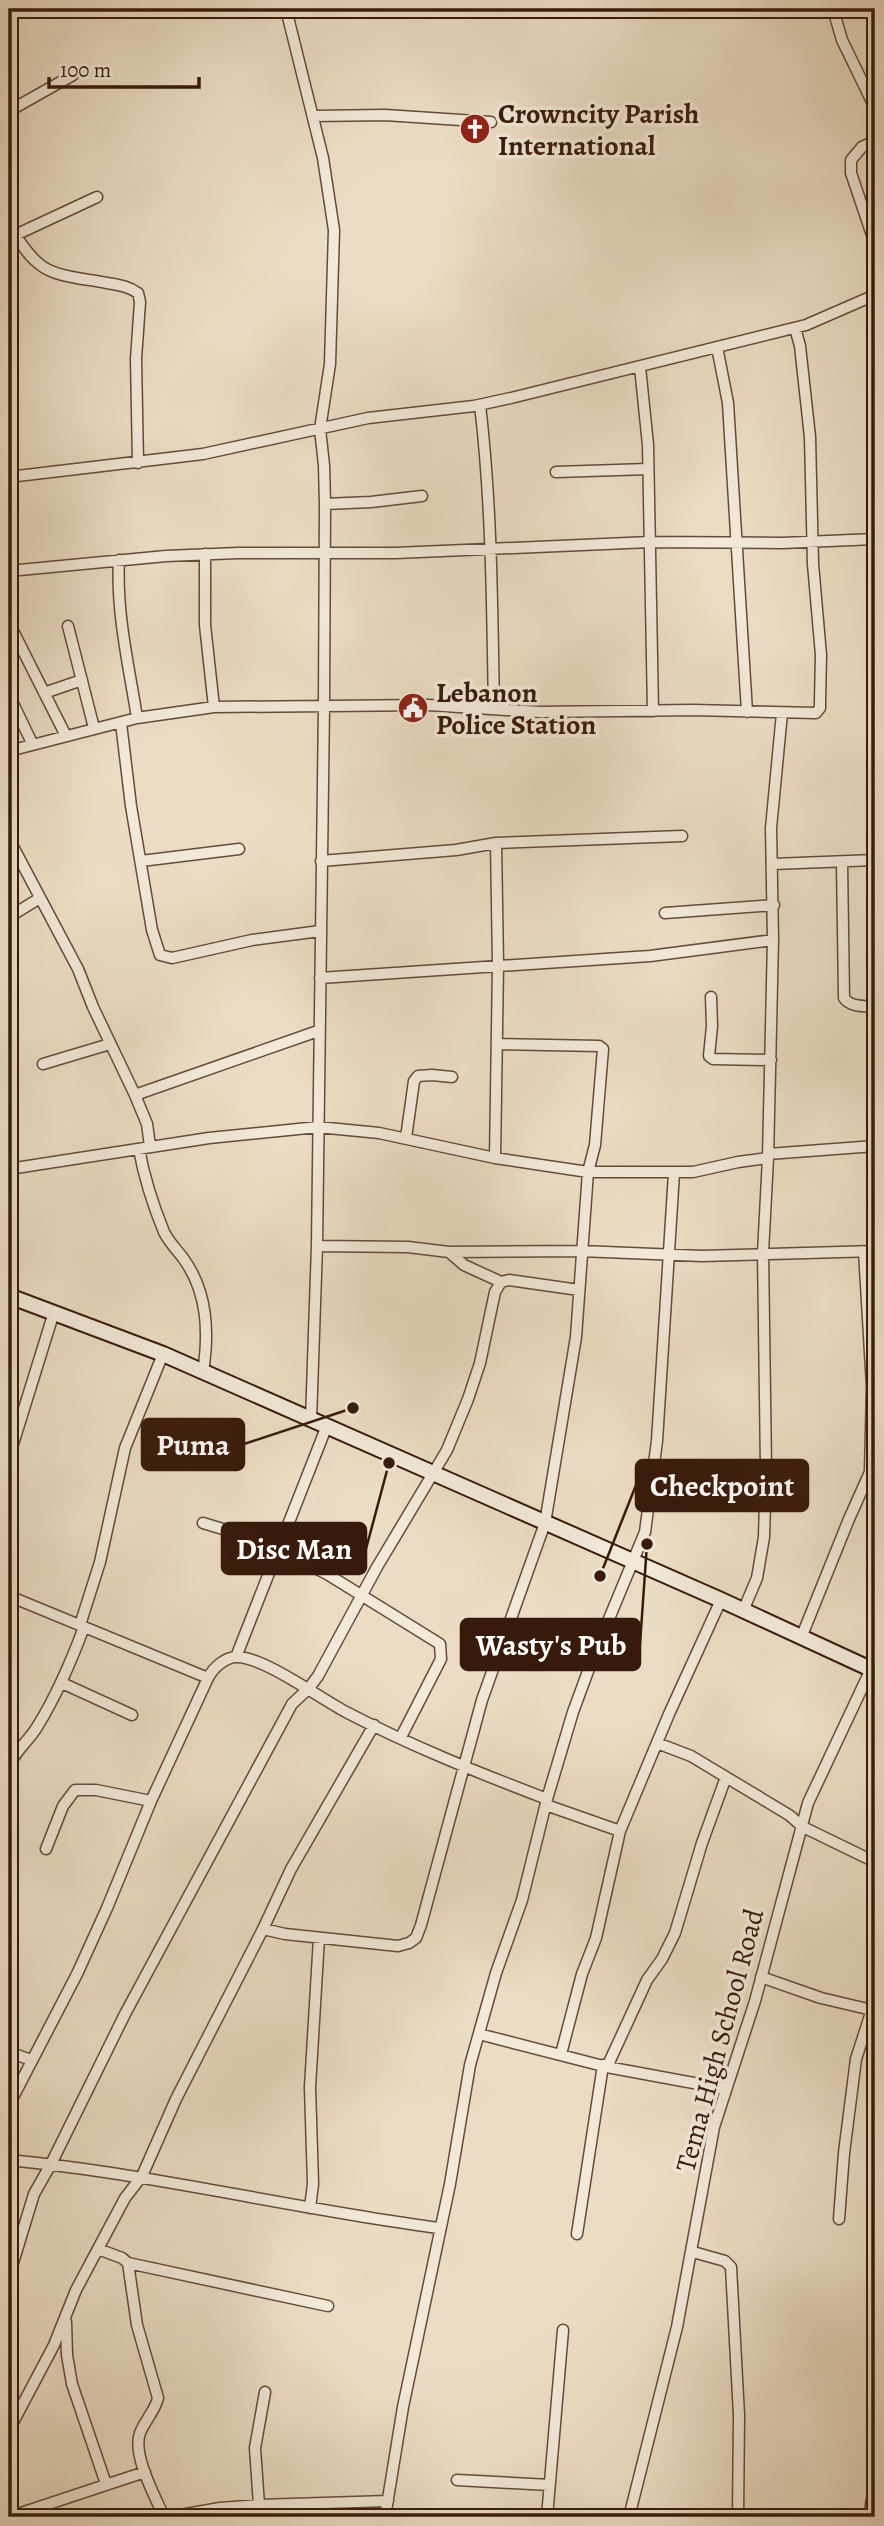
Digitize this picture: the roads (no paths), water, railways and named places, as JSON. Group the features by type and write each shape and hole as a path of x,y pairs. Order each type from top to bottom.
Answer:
{"main road":[{"path":"9,1296 163,1354 432,1475 722,1600 873,1670"}],"street":[{"path":"286,9 323,158 334,230 330,364 320,429 325,504 324,705 317,1246 311,1420"},
{"path":"833,9 842,40 875,108"},
{"path":"9,111 73,75"},
{"path":"313,116 397,115 491,122"},
{"path":"875,141 862,148 851,160 851,173 875,244"},
{"path":"12,236 97,197"},
{"path":"9,224 12,236 37,265 78,279 129,287 138,293 138,463"},
{"path":"9,477 203,454 368,418 480,405 795,328 819,321 875,295"},
{"path":"9,751 137,718 214,707 428,705 540,712 816,713 820,708 821,655 813,541 810,437 800,346 795,328"},
{"path":"717,347 728,403 747,712"},
{"path":"640,367 648,445 653,711"},
{"path":"480,405 488,471 494,709"},
{"path":"556,472 648,469"},
{"path":"325,504 422,496"},
{"path":"9,570 205,555 396,553 650,542 875,539"},
{"path":"205,555 205,625 214,707"},
{"path":"119,560 118,582 123,630 137,718"},
{"path":"9,623 66,736"},
{"path":"68,626 94,728"},
{"path":"44,693 82,680"},
{"path":"9,695 32,743"},
{"path":"743,1611 757,1578 764,1537 766,1468 763,1254 774,905 771,828 782,713"},
{"path":"121,723 131,806 157,950 165,958 205,952 252,940 320,931"},
{"path":"321,861 456,850 496,844 682,836"},
{"path":"9,839 78,969 147,1124 150,1146"},
{"path":"495,1158 498,1044 496,844"},
{"path":"141,861 239,849"},
{"path":"773,864 875,860"},
{"path":"842,862 844,998 853,1005 875,1007"},
{"path":"9,916 40,898"},
{"path":"665,913 774,905"},
{"path":"320,978 650,956 773,940"},
{"path":"711,997 709,1056 713,1059 771,1060"},
{"path":"135,1095 318,1031"},
{"path":"43,1064 110,1044"},
{"path":"263,1929 398,1946 416,1938 482,1700 545,1523 575,1348 588,1172 595,1145 603,1049 599,1046 498,1044"},
{"path":"406,1138 414,1082 418,1076 432,1074 452,1077"},
{"path":"9,1169 150,1146 318,1126 406,1138 495,1158 588,1172 692,1172 768,1156 875,1146"},
{"path":"139,1149 144,1173 165,1233 192,1275 205,1307 208,1328 203,1372"},
{"path":"385,2517 403,2407 450,2184 470,2065 496,1973 522,1900 547,1802 581,1689 645,1532 657,1441 674,1173"},
{"path":"317,1246 398,1247 449,1252 581,1251 670,1255 870,1252 873,1473 849,1519 801,1638"},
{"path":"449,1252 464,1265 501,1282 509,1280 579,1290"},
{"path":"9,2276 34,2194 125,2014 292,1704 309,1688 447,1450 480,1363 495,1292 501,1282"},
{"path":"9,1457 54,1312"},
{"path":"9,1768 11,1760 35,1731 62,1684 100,1562 125,1448 163,1354"},
{"path":"9,2105 77,1974 151,1801 213,1668 236,1657 326,1427"},
{"path":"203,1523 277,1551 327,1574 360,1597 440,1644 441,1659 401,1737"},
{"path":"9,1595 208,1678"},
{"path":"561,2054 582,1974 596,1938 620,1831 722,1600"},
{"path":"236,1657 274,1671 309,1688 345,1712 463,1766 620,1831"},
{"name":"Tema High School Road","path":"629,2517 677,2327 714,2127 761,1977 808,1803 873,1670"},
{"path":"62,1684 132,1716"},
{"path":"9,2430 66,2320 76,2290 125,2198 142,2176 213,2024 291,1869 374,1725"},
{"path":"657,1743 691,1756 789,1815 803,1827 873,1857"},
{"path":"577,2234 605,2066 647,1980 662,1959 675,1933 702,1843 726,1777"},
{"path":"46,1849 63,1805 75,1790 96,1790 151,1801"},
{"path":"310,2208 313,2184 310,2087 319,1938"},
{"path":"761,1977 821,1998 874,2005 856,2059 839,2219"},
{"path":"479,2034 605,2066 726,2089"},
{"path":"9,2052 31,2060"},
{"path":"9,2160 142,2176 310,2208 439,2228"},
{"path":"98,2249 128,2263 328,2306"},
{"path":"693,2252 724,2261 731,2267 739,2415 738,2517"},
{"path":"128,2263 137,2325 158,2398 139,2436 138,2446 145,2472 164,2517"},
{"path":"66,2320 67,2355 72,2384 106,2484"},
{"path":"547,2517 563,2330"},
{"path":"259,2505 255,2448 265,2392"},
{"path":"9,2516 32,2511 145,2472"},
{"path":"457,2480 549,2484"},
{"path":"869,2517 875,2482"},
{"path":"169,2517 220,2508 259,2505 387,2501"}],"place":[{"name":"Crowncity Parish International","path":"475,129"},
{"name":"Lebanon Police Station","path":"413,708"},
{"name":"Puma","path":"353,1408"},
{"name":"Disc Man","path":"389,1463"},
{"name":"Wasty's Pub","path":"647,1544"},
{"name":"Checkpoint","path":"600,1576"}]}
